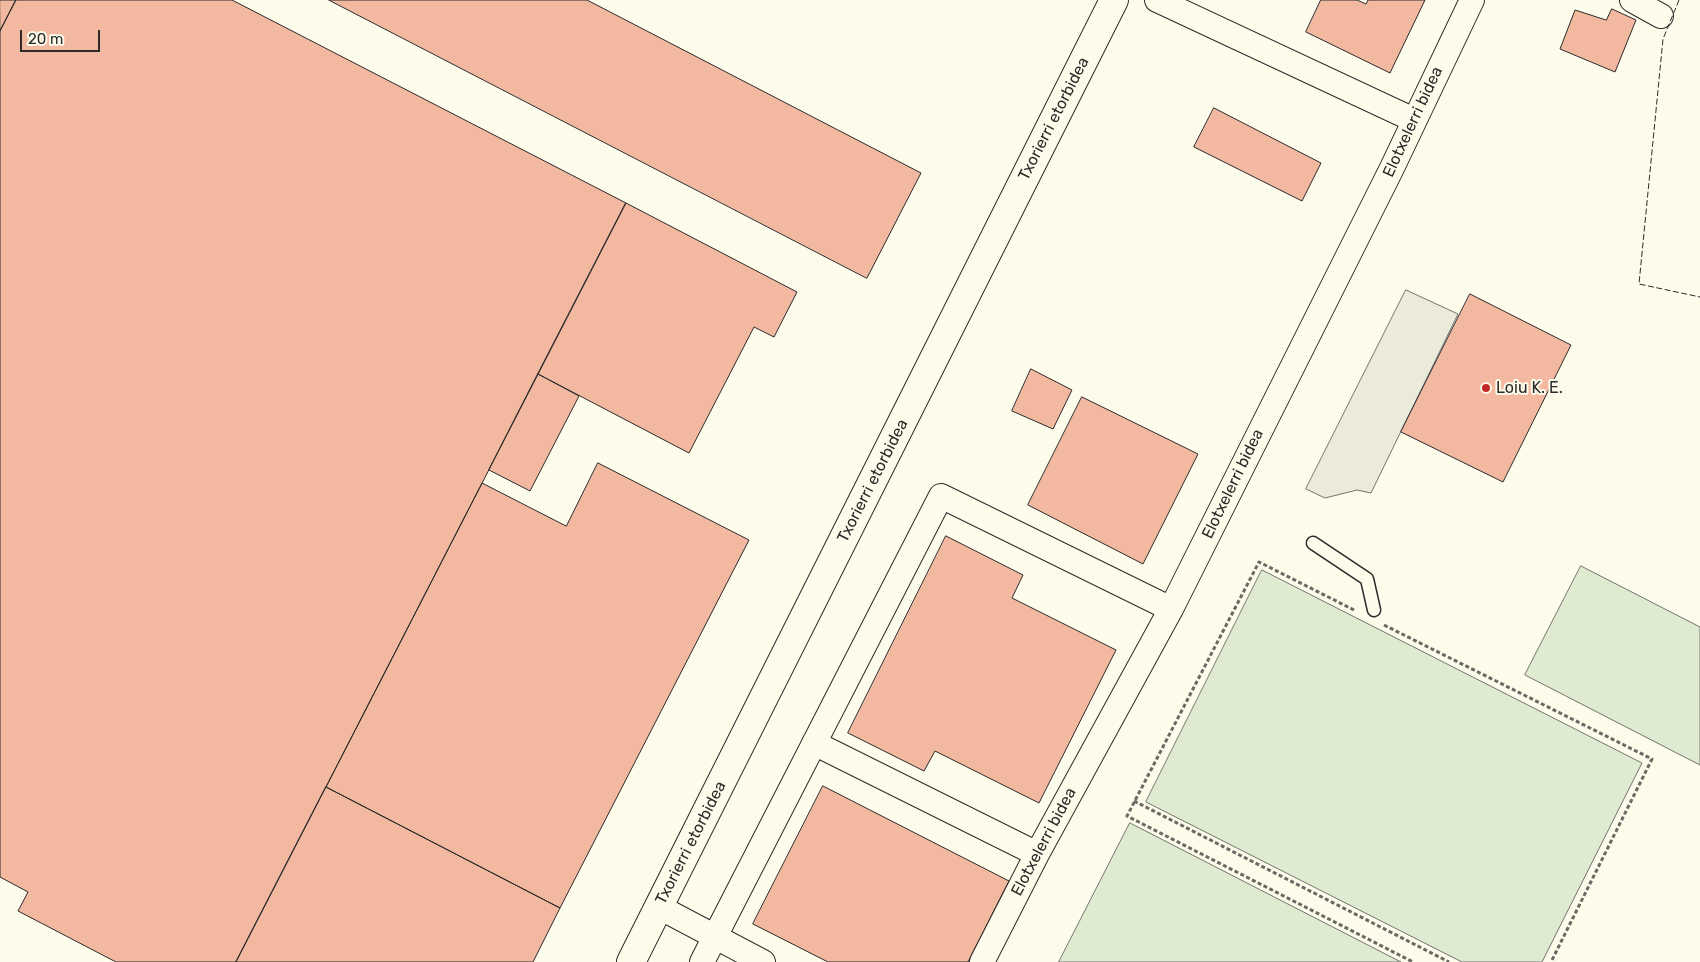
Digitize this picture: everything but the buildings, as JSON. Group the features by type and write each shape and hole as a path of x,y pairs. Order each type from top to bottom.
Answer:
{"street":[{"name":"Txorierri etorbidea","path":"632,962 1114,0"},
{"path":"1157,0 1414,120"},
{"name":"Elotxelerri bidea","path":"982,962 1036,854 1170,610 1391,170 1472,0"},
{"path":"1632,0 1661,16"},
{"path":"702,962 940,496 1170,610"},
{"path":"814,743 1036,854"},
{"path":"659,907 763,962"}],"lane":[{"path":"1313,543 1366,579 1376,616"}],"path":[{"path":"1360,613 1259,562 1127,816 1413,962"},
{"path":"1376,616 1652,759 1551,962"},
{"path":"1134,801 1449,962"}],"green space":[{"path":"1581,566 1700,627 1700,765 1525,675"},
{"path":"1262,570 1642,763 1542,962 1462,962 1146,802"},
{"path":"1130,823 1401,962 1059,962"}],"shaded area":[{"path":"1406,290 1458,314 1371,493 1357,490 1325,498 1306,489"}],"fence":[{"path":"1679,0 1663,39 1639,284 1700,297"}],"place":[{"name":"Loiu K. E.","path":"1486,388"}]}
